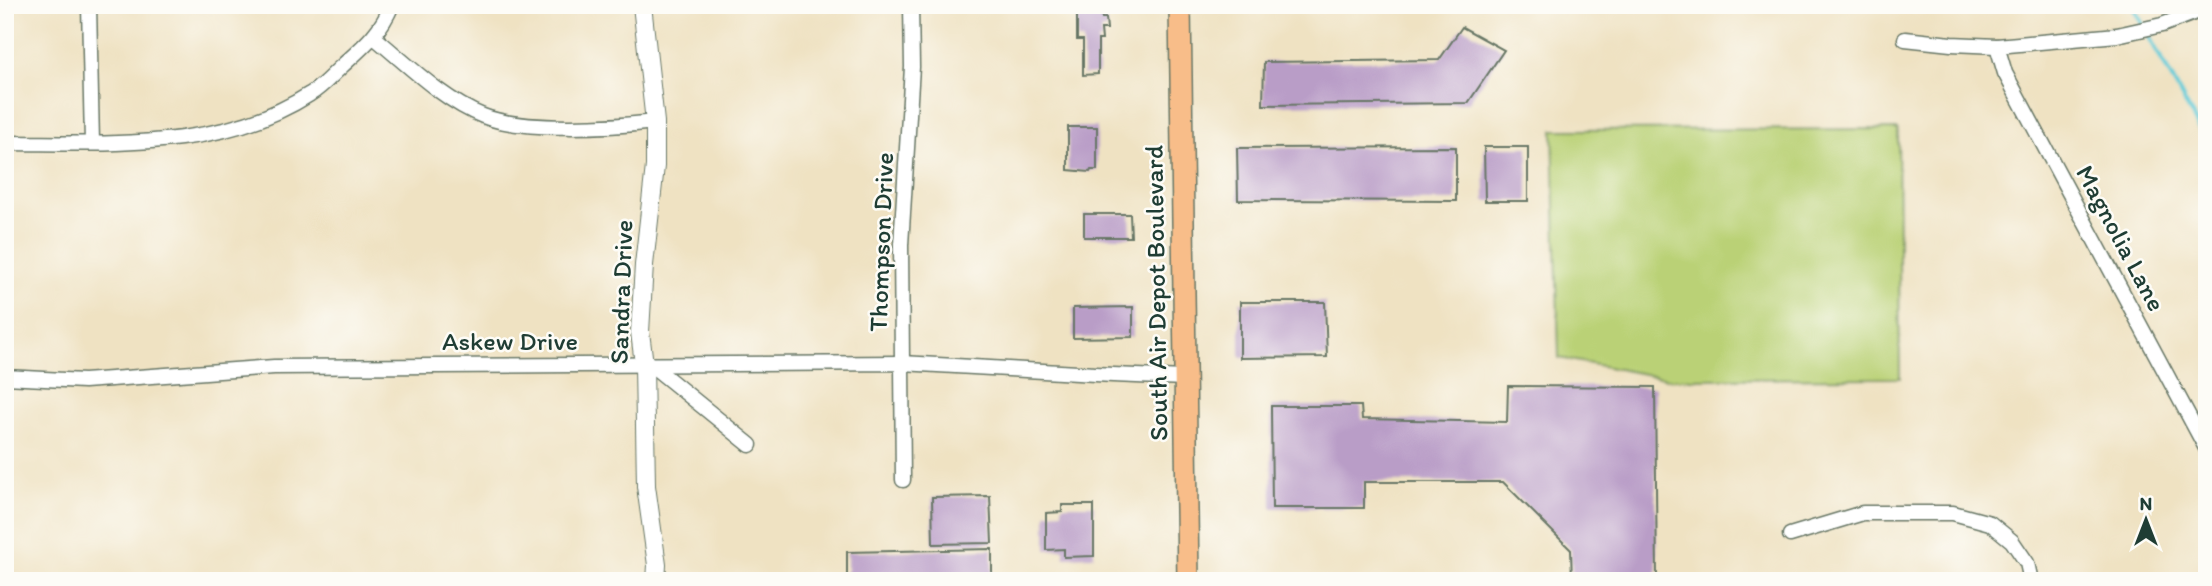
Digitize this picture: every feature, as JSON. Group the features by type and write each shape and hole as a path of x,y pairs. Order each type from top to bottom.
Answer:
{"main road":[{"name":"South Air Depot Boulevard","path":"1180,5 1188,581"}],"street":[{"path":"89,5 92,143"},
{"path":"5,143 139,142 209,135 245,125 282,111 313,92 374,37 392,5"},
{"name":"Sandra Drive","path":"642,5 655,122 655,166 640,331 647,364 646,486 657,565 656,581"},
{"name":"Thompson Drive","path":"903,480 901,245 912,67 911,5"},
{"path":"1905,39 1997,46 2125,34 2162,25 2207,8"},
{"path":"374,37 452,100 483,116 513,124 625,125 655,122"},
{"name":"Magnolia Lane","path":"1997,46 2006,74 2207,450"},
{"name":"Askew Drive","path":"5,377 84,381 274,367 902,363 1184,377"},
{"path":"647,364 750,445"},
{"path":"1790,535 1863,513 1953,513 1990,523 2012,541 2027,563 2031,581"}],"green space":[{"path":"1898,129 1900,378 1671,379 1559,358 1553,130"}],"building":[{"path":"1077,7 1101,7 1102,18 1106,18 1107,29 1101,29 1102,40 1098,40 1098,74 1083,75 1083,40 1077,40"},
{"path":"1462,27 1504,50 1468,103 1263,105 1264,62 1439,60"},
{"path":"1068,127 1097,127 1097,170 1068,170"},
{"path":"1456,147 1456,201 1238,200 1237,148"},
{"path":"1484,147 1528,147 1528,201 1485,201"},
{"path":"1084,214 1130,214 1131,237 1084,237"},
{"path":"1240,302 1325,302 1327,357 1240,358"},
{"path":"1133,307 1133,337 1073,338 1073,308"},
{"path":"1508,386 1655,387 1657,581 1572,581 1571,550 1503,482 1364,482 1364,508 1272,508 1271,406 1361,406 1362,419 1507,422"},
{"path":"990,496 992,543 933,544 932,497"},
{"path":"1062,505 1094,505 1094,556 1064,557 1064,549 1046,550 1046,513 1062,512"},
{"path":"992,549 992,581 847,581 847,552"}],"waterway":[{"path":"2132,5 2143,25"},
{"path":"2147,33 2207,143"}]}
